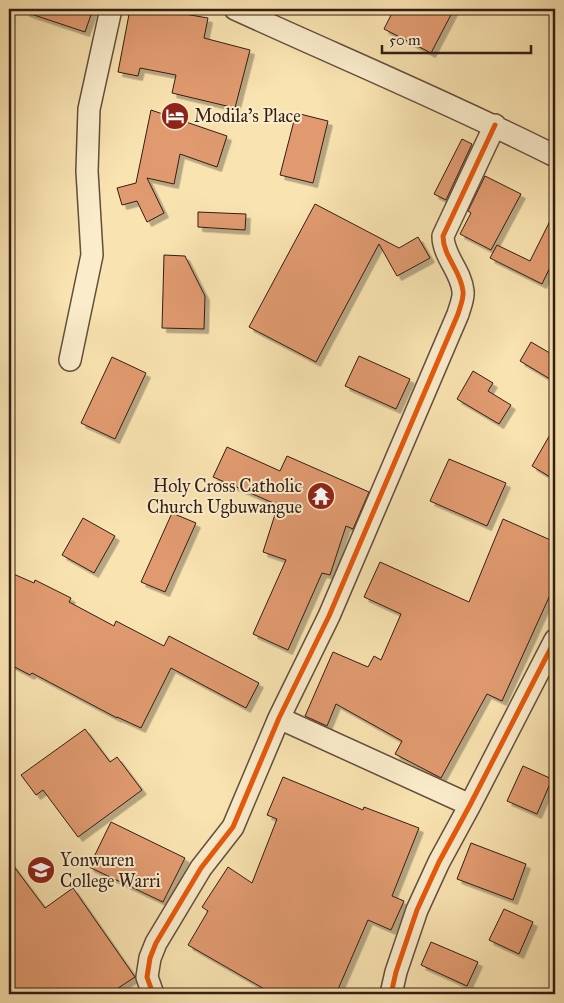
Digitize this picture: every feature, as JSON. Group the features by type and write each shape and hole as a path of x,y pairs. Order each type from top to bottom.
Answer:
{"street":[{"path":"70,360 92,255 87,170 89,109 112,9"},
{"path":"235,9 336,56 495,125 555,156"},
{"path":"153,994 146,976 156,943 200,868 233,827 280,718 330,616 458,314 464,293 460,280 443,246 443,236 495,125"},
{"path":"391,994 416,910 439,862 555,640"},
{"path":"280,718 470,805"}],"building":[{"path":"25,9 93,9 85,32 25,12"},
{"path":"130,9 180,9 179,13 208,18 204,38 250,50 235,108 172,93 176,75 140,68 138,76 118,72"},
{"path":"394,9 454,9 431,53 384,29"},
{"path":"151,110 227,136 217,167 180,154 174,184 147,178 164,213 147,222 137,201 122,205 117,188 136,183"},
{"path":"296,113 328,121 313,183 280,175"},
{"path":"462,139 472,144 446,200 434,194"},
{"path":"485,176 521,194 491,250 460,234 471,213 468,211"},
{"path":"315,204 399,248 418,237 430,258 397,276 379,244 316,362 249,327"},
{"path":"555,211 555,257 542,284 490,258 497,245 530,261"},
{"path":"198,212 246,214 245,230 198,227"},
{"path":"164,255 185,256 205,296 204,329 162,328"},
{"path":"531,342 555,356 555,382 520,361"},
{"path":"359,356 410,379 396,409 345,386"},
{"path":"112,357 146,373 115,439 81,423"},
{"path":"473,371 493,383 488,391 511,405 499,424 457,399"},
{"path":"555,426 555,480 532,466"},
{"path":"227,447 280,471 287,456 369,492 353,529 346,526 330,575 322,573 288,650 253,634 286,560 263,552 278,505 213,477"},
{"path":"449,459 506,483 487,526 430,501"},
{"path":"172,513 196,523 165,592 141,582"},
{"path":"83,518 115,536 94,573 62,555"},
{"path":"503,519 555,542 555,584 502,701 487,694 441,778 395,754 402,741 336,704 327,726 305,716 333,652 368,667 374,656 381,660 401,614 364,597 380,562 469,602"},
{"path":"9,572 34,583 35,580 71,598 69,602 114,626 116,621 164,646 169,636 259,683 246,708 171,668 141,728 117,718 32,673 30,675 9,664"},
{"path":"85,729 110,762 117,757 142,790 78,837 43,790 36,795 21,775"},
{"path":"523,766 552,779 537,814 507,801"},
{"path":"283,777 363,810 364,807 419,828 392,896 404,901 391,930 368,920 336,994 273,994 188,945 208,911 202,907 228,867 252,883 277,819 267,815"},
{"path":"111,822 185,858 163,902 89,867"},
{"path":"471,843 526,864 513,900 457,879"},
{"name":"Yonwuren College Warri","path":"9,860 45,908 73,888 135,977 109,994 13,994 9,988"},
{"path":"504,909 533,922 519,954 489,940"},
{"path":"431,942 478,962 467,986 421,965"}],"cycle path":[{"path":"153,994 147,977 150,958 156,943 201,868 233,827 279,718 329,616 458,314 462,300 462,284 446,250 443,236 495,125"},
{"path":"391,994 396,972 417,910 439,862 555,640"}],"place":[{"name":"Modila's Place","path":"175,116"},
{"name":"Holy Cross Catholic Church Ugbuwangue","path":"321,496"},
{"name":"Yonwuren College Warri","path":"41,870"}]}
